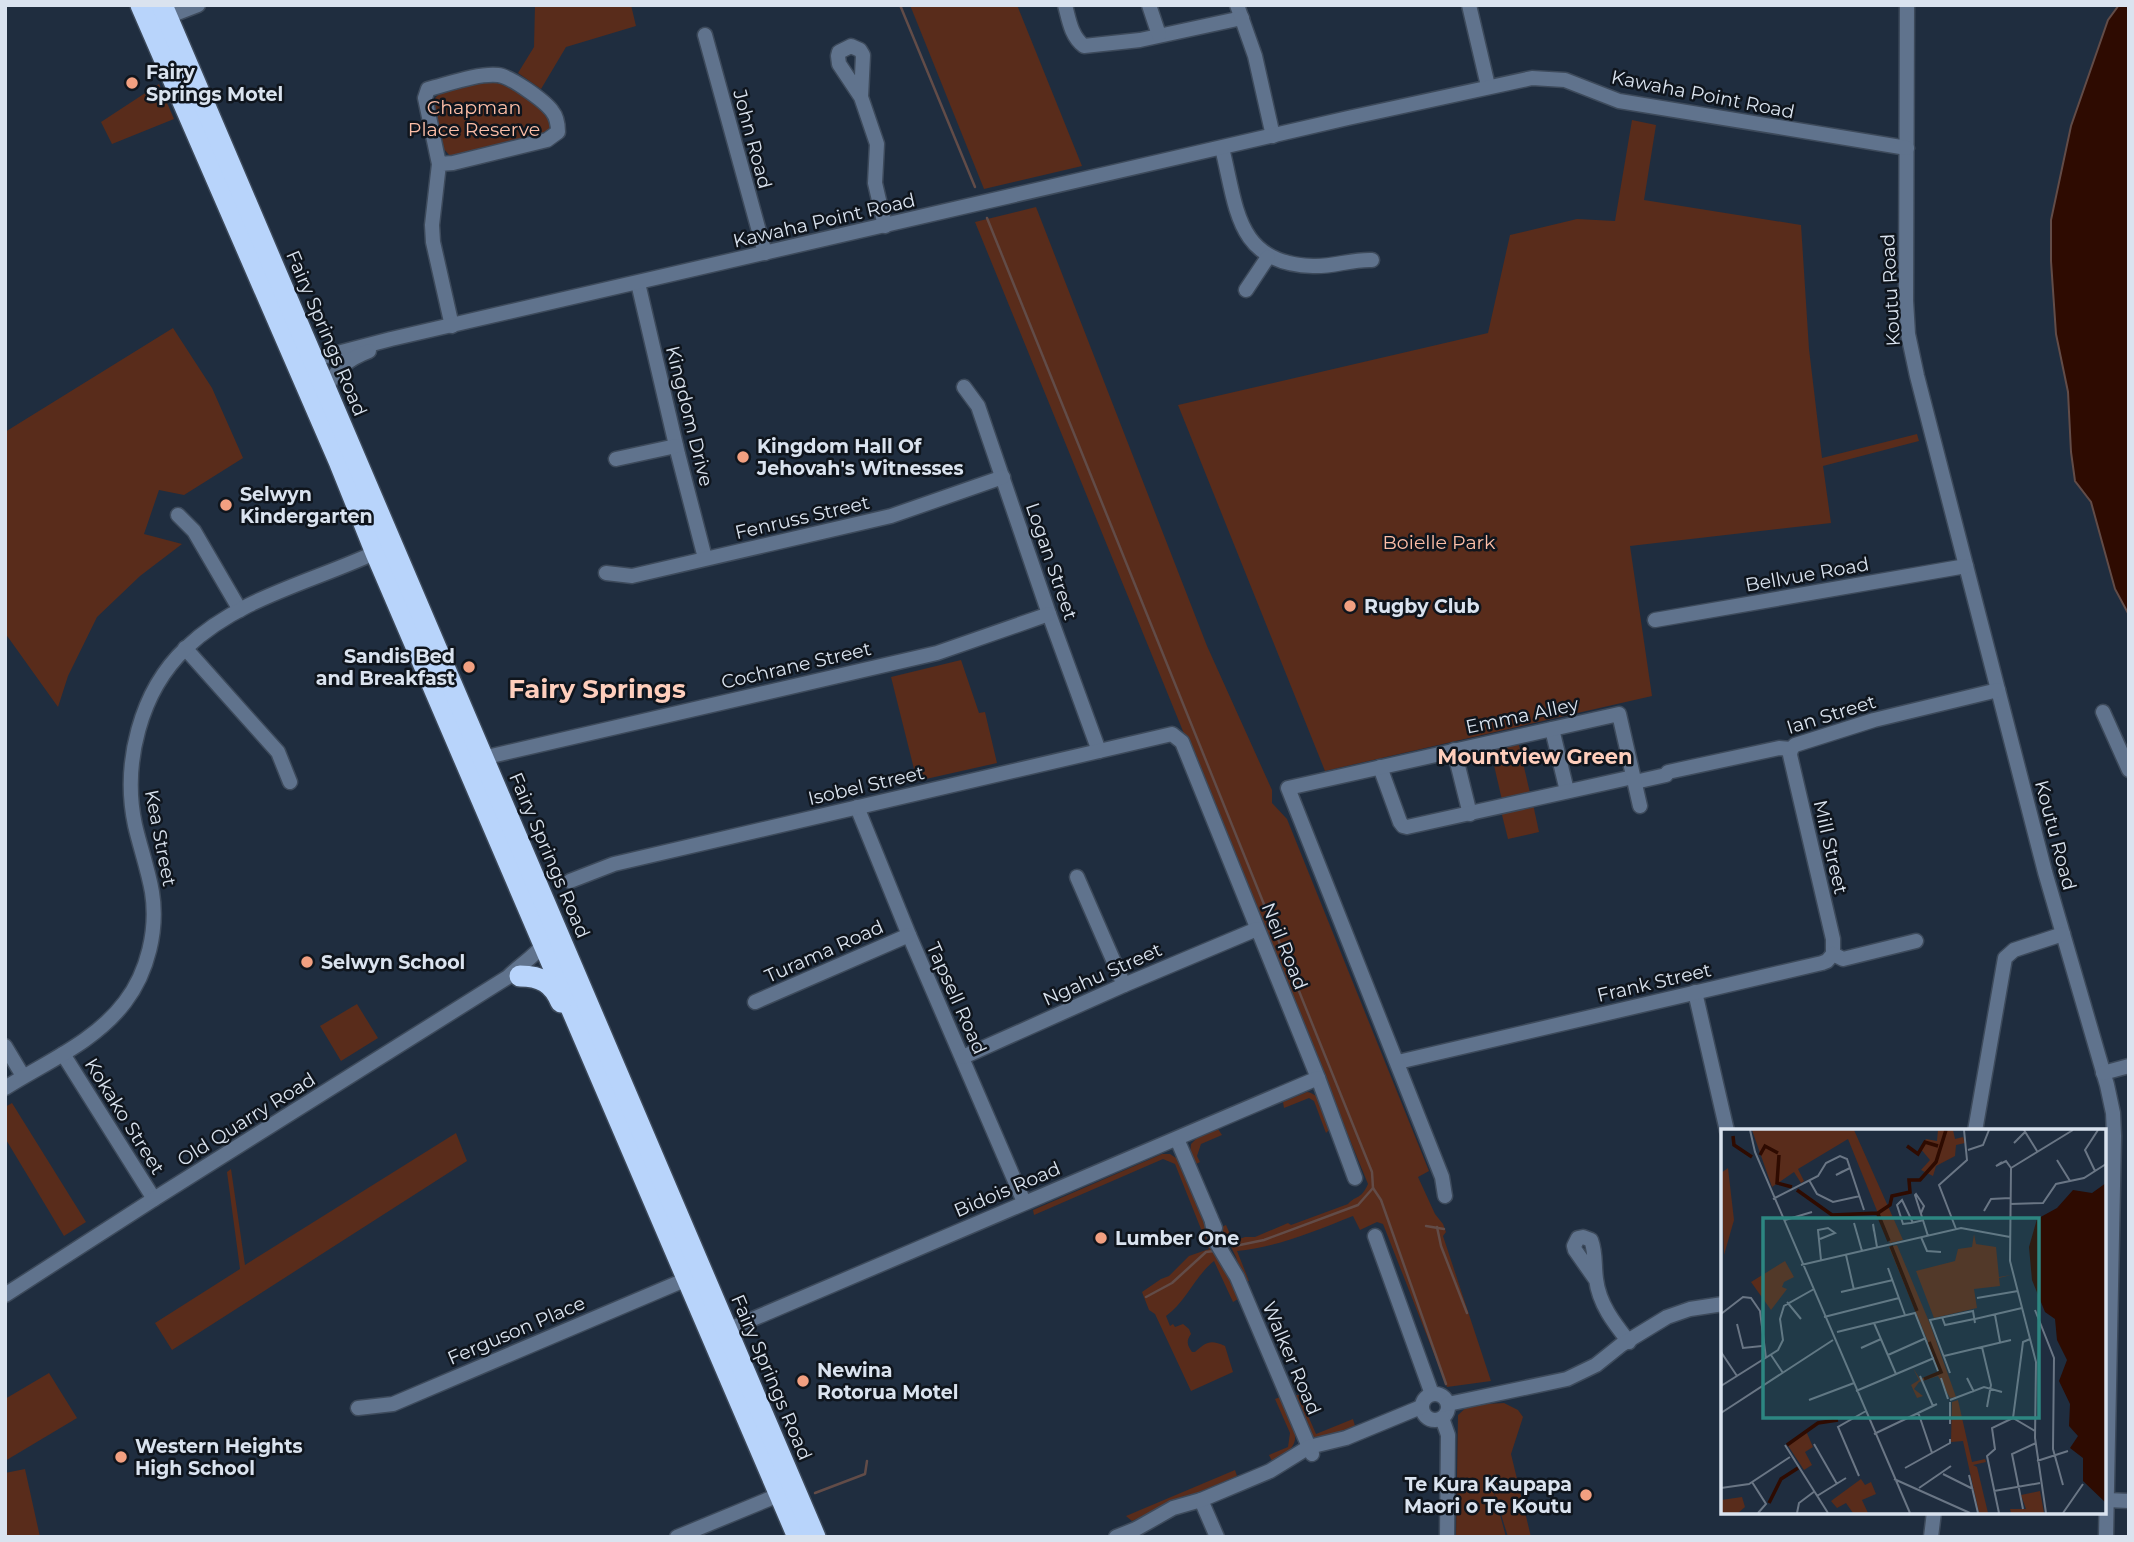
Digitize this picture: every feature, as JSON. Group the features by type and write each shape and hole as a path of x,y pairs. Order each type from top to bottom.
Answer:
{"highway":[{"name":"Fairy Springs Road","path":"141,5 184,107 234,198"},
{"name":"Fairy Springs Road","path":"165,11 234,198 306,362 339,461 384,549"},
{"path":"165,11 159,27 181,80 184,107"},
{"name":"Fairy Springs Road","path":"306,362 326,389 384,549 475,760 535,880 604,1040 695,1275 787,1492 815,1537"},
{"name":"Fairy Springs Road","path":"475,760 543,949 631,1147 695,1275"},
{"path":"535,880 536,900 550,934 543,949 564,966 589,1022 604,1040"},
{"path":"514,977 540,978 556,991 580,1045 597,1068"},
{"path":"624,1088 619,1090 617,1095 632,1132 631,1147"},
{"name":"Fairy Springs Road","path":"787,1492 797,1537"}],"street":[{"path":"165,11 198,5"},
{"path":"1065,5 1073,34 1084,47 1159,35 1240,12 1255,56 1269,137"},
{"path":"1149,5 1159,35"},
{"path":"1469,5 1488,86"},
{"path":"1907,5 1907,149"},
{"name":"John Road","path":"705,35 765,253"},
{"path":"439,164 547,140 558,132 554,112 513,81 500,75 485,75 428,89 425,99 439,164 432,225 433,242 452,326"},
{"name":"Kawaha Point Road","path":"306,362 391,339 1532,78 1557,79 1619,101 1907,149"},
{"path":"861,97 877,144 875,183 885,226"},
{"path":"1222,148 1237,213 1245,231 1268,257 1316,266 1372,260"},
{"name":"Koutu Road","path":"1907,149 1906,301 1917,376 2045,872 2110,1098 2114,1136 2106,1537"},
{"path":"1247,290 1268,257"},
{"name":"Kingdom Drive","path":"638,282 705,558"},
{"name":"Kawaha Point Road","path":"326,389 332,376 345,363 391,339"},
{"name":"Logan Street","path":"964,387 978,407 1099,751"},
{"path":"616,459 676,446"},
{"name":"Fenruss Street","path":"606,573 632,576 891,516 1003,477"},
{"path":"177,515 194,531 240,610"},
{"name":"Kea Street","path":"5,1088 97,1031 126,1001 147,957 153,928 152,894 135,824 132,760 142,718 163,676 186,648 220,620 384,549"},
{"name":"Bellvue Road","path":"1655,620 1966,566"},
{"name":"Cochrane Street","path":"475,760 937,653 1049,614"},
{"path":"186,648 278,752 290,782"},
{"name":"Ian Street","path":"1380,767 1403,826 1407,827 1567,791 1666,775 1668,772 1770,749 1791,749 1795,745 1874,720 1998,690"},
{"path":"2103,712 2129,770"},
{"name":"Emma Alley","path":"1398,1062 1288,788 1619,714 1634,780"},
{"path":"1552,729 1567,791"},
{"name":"Isobel Street","path":"570,881 614,864 1172,734"},
{"name":"Neil Road","path":"1172,734 1182,742 1318,1078 1354,1178"},
{"name":"Mill Street","path":"1791,749 1790,755 1833,939 1833,954"},
{"path":"1454,750 1470,814"},
{"path":"1634,780 1640,806"},
{"name":"Tapsell Road","path":"857,807 1024,1202"},
{"path":"1077,877 1124,985"},
{"name":"Ngahu Street","path":"963,1057 1257,929"},
{"path":"1975,1129 2005,958 2014,950 2063,934"},
{"name":"Turama Road","path":"755,1002 909,935"},
{"name":"Frank Street","path":"1398,1062 1822,963 1833,954 1843,959 1916,941"},
{"name":"Old Quarry Road","path":"5,1294 543,960 543,949"},
{"path":"1695,992 1727,1129"},
{"path":"5,1046 23,1076"},
{"name":"Kokako Street","path":"63,1054 155,1199"},
{"path":"1398,1062 1443,1177 1445,1196"},
{"path":"2103,1073 2129,1066"},
{"name":"Bidois Road","path":"720,1333 1318,1078"},
{"name":"Walker Road","path":"1177,1139 1212,1222 1216,1242 1237,1277 1311,1450"},
{"path":"1376,1236 1432,1394"},
{"name":"Ferguson Place","path":"358,1408 393,1404 695,1275"},
{"path":"1596,1280 1606,1311 1629,1342"},
{"path":"1447,1537 1448,1435 1445,1411 1443,1396 1432,1394 1424,1399 1421,1407 1425,1416 1438,1420 1445,1411 1576,1376 1677,1312 1721,1304"},
{"path":"1116,1537 1163,1521 1201,1500 1270,1471 1311,1450 1421,1407"},
{"path":"677,1537 787,1492"},
{"path":"1201,1500 1217,1537"},
{"path":"2107,1500 2129,1501"},
{"path":"1931,1537 1934,1514"}],"green space":[{"path":"535,5 631,5 636,26 566,47 541,89 518,73 534,47"},
{"path":"910,5 1017,5 1082,166 984,189"},
{"name":"Chapman Place Reserve","path":"488,81 514,90 534,102 548,115 551,122 549,128 542,136 450,156 443,148 433,103 436,97 448,89"},
{"path":"159,84 174,119 112,144 101,122"},
{"name":"Boielle Park","path":"1632,120 1656,125 1644,200 1801,225 1809,349 1822,458 1917,434 1919,441 1823,466 1831,523 1630,546 1652,696 1325,771 1178,405 1488,333 1510,235 1577,219 1615,221"},
{"path":"1036,207 1207,646 1272,790 1272,803 1287,819 1429,1171 1418,1177 1446,1232 1443,1236 1491,1381 1447,1387 1383,1224 1377,1222 1360,1230 1353,1216 1282,1242 1237,1251 1249,1281 1244,1282 1236,1257 1221,1227 1226,1225 1233,1241 1255,1237 1288,1223 1291,1225 1348,1204 1361,1195 1368,1184 975,222"},
{"path":"173,328 212,388 243,458 184,495 159,490 144,534 182,544 140,576 97,617 68,676 58,707 5,633 5,432"},
{"path":"961,660 979,713 985,712 997,763 917,781 891,677"},
{"path":"1518,741 1530,793 1502,800 1490,748"},
{"path":"1533,804 1539,832 1508,839 1501,811"},
{"path":"357,1004 378,1038 341,1061 320,1026"},
{"path":"1307,1092 1317,1097 1323,1106 1330,1129 1326,1133 1314,1101 1309,1098 1284,1108 1283,1102"},
{"path":"12,1103 86,1222 64,1236 5,1138 5,1107"},
{"path":"1218,1129 1222,1135 1201,1144 1197,1156 1200,1162 1194,1165 1190,1154 1191,1144 1197,1138"},
{"path":"456,1133 467,1161 172,1350 155,1323 240,1269 227,1172 231,1169 245,1265"},
{"path":"1162,1154 1170,1154 1179,1160 1238,1299 1233,1302 1214,1261 1166,1316 1170,1326 1183,1324 1189,1329 1191,1334 1188,1343 1192,1352 1209,1343 1225,1346 1233,1372 1191,1391 1142,1292 1169,1276 1189,1256 1209,1249 1175,1164 1163,1159 1034,1215 1033,1210"},
{"path":"49,1373 77,1418 5,1461 5,1399"},
{"path":"1295,1395 1299,1395 1316,1434 1353,1419 1355,1426 1327,1438 1311,1436"},
{"path":"1280,1397 1293,1426 1295,1441 1284,1455 1272,1461 1269,1455 1288,1447 1290,1433 1275,1399"},
{"path":"1504,1403 1518,1410 1523,1417 1511,1454 1531,1537 1508,1537 1492,1485 1506,1537 1456,1537 1458,1415 1469,1405"},
{"path":"25,1469 40,1537 5,1537 5,1473"},
{"path":"1235,1470 1237,1476 1132,1521 1126,1516"}],"shaded area":[{"path":"2119,5 2129,5 2129,615 2115,589 2091,502 2075,481 2068,392 2056,334 2051,261 2051,220 2071,126 2108,20"}],"waterway":[{"path":"900,5 975,187"},
{"path":"987,218 1372,1172 1373,1188 1358,1205 1264,1240 1235,1246"},
{"path":"1373,1188 1381,1200 1446,1384"},
{"path":"1426,1226 1444,1229"},
{"path":"1437,1227 1441,1246 1467,1313"},
{"path":"1146,1297 1172,1283 1206,1252 1214,1251"},
{"path":"815,1493 865,1474 867,1461"}],"place":[{"name":"Fairy Springs Motel","path":"132,83"},
{"name":"Kingdom Hall Of Jehovah's Witnesses","path":"743,457"},
{"name":"Selwyn Kindergarten","path":"226,505"},
{"name":"Rugby Club","path":"1350,606"},
{"name":"Sandis Bed and Breakfast","path":"469,667"},
{"name":"Selwyn School","path":"307,962"},
{"name":"Lumber One","path":"1101,1238"},
{"name":"Newina Rotorua Motel","path":"803,1381"},
{"name":"Western Heights High School","path":"121,1457"},
{"name":"Te Kura Kaupapa Maori o Te Koutu","path":"1586,1495"}],"district":[{"name":"Fairy Springs","path":"597,689"},
{"name":"Mountview Green","path":"1535,757"}]}
